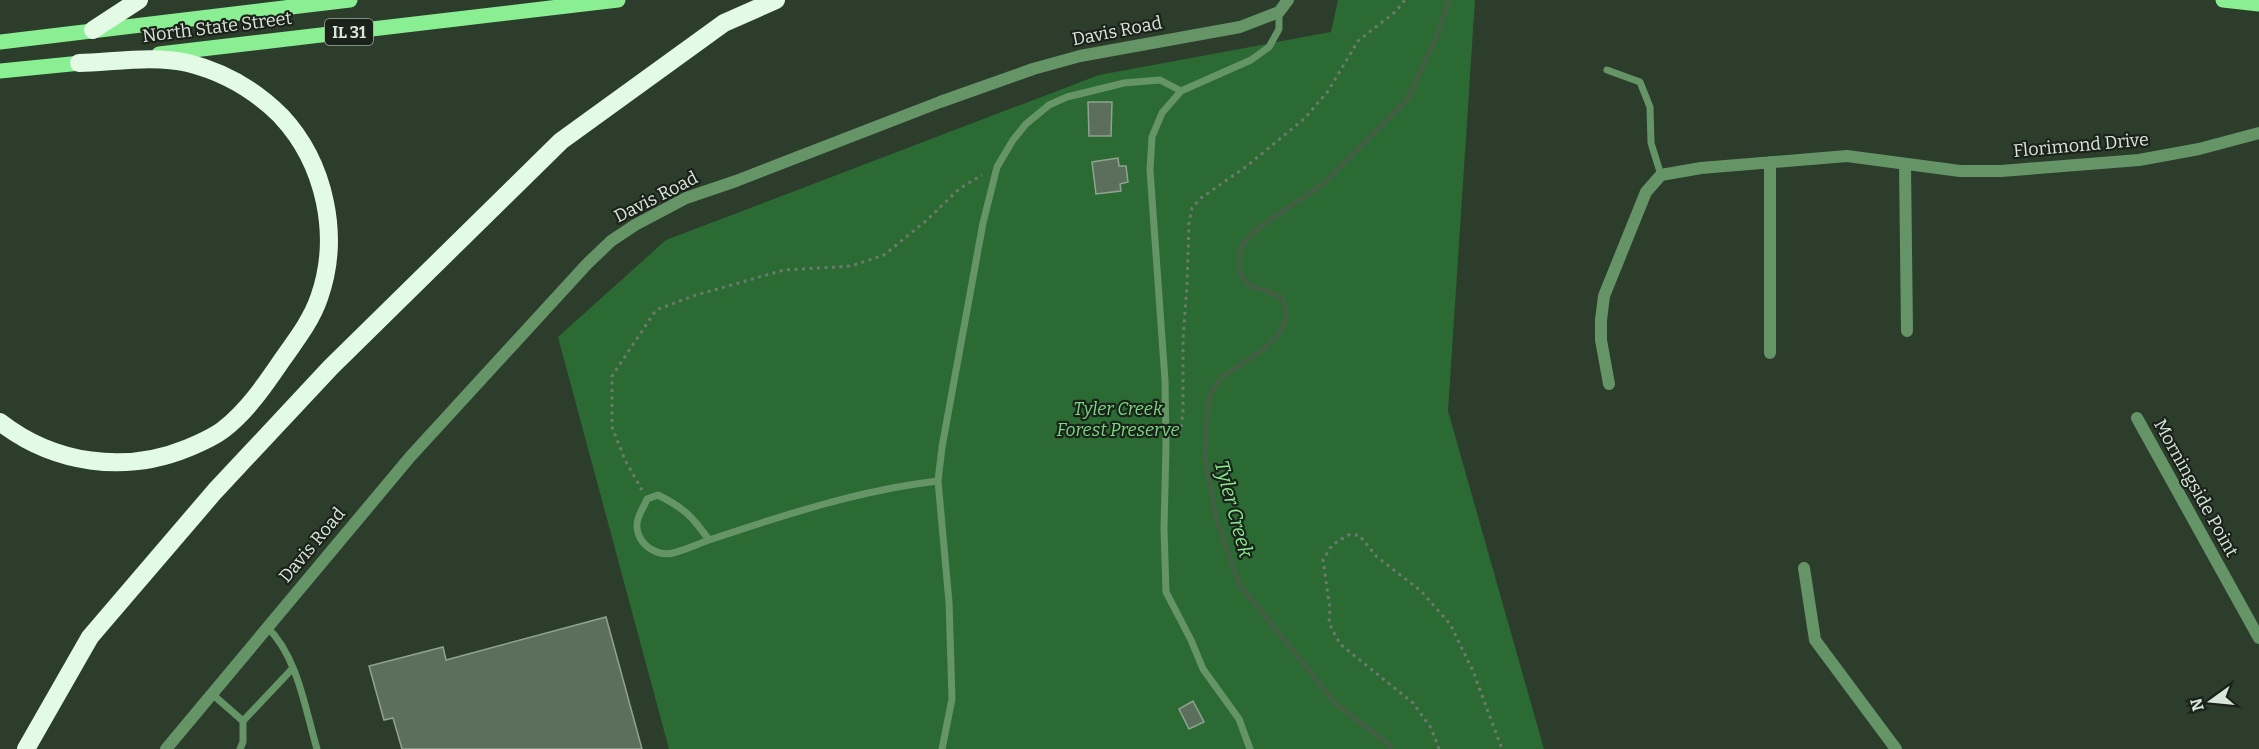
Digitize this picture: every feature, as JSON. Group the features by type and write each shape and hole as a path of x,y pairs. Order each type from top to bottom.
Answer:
{"highway":[{"path":"93,30 139,0"},
{"path":"26,749 90,638 215,491 331,367 561,141 724,23 776,0"},
{"path":"0,422 16,435 43,449 92,460 133,462 154,459 172,455 201,443 231,423 260,392 307,324 323,283 328,232 325,206 316,171 301,141 269,104 227,76 186,63 168,60 80,63"}],"main road":[{"name":"North State Street","path":"0,42 350,0"},
{"name":"North State Street","path":"0,71 618,0"},
{"path":"2223,0 2259,4"}],"street":[{"path":"1279,12 1288,0"},
{"name":"Davis Road","path":"166,749 410,457 587,264 611,241 635,225 686,198 1033,69 1080,56 1239,27 1279,12"},
{"name":"Florimond Drive","path":"1661,175 1701,168 1847,156 1960,171 2001,171 2139,160 2199,149 2259,133"},
{"path":"1770,162 1770,353"},
{"path":"1905,165 1907,331"},
{"path":"1609,384 1601,340 1604,296 1646,192 1661,175"},
{"name":"Morningside Point","path":"2137,418 2259,638"},
{"path":"1804,568 1815,640 1896,749"}],"lane":[{"path":"1250,749 1239,719 1203,669 1166,592 1165,380 1150,170 1152,137 1162,113 1181,91 1251,60 1269,47 1279,29 1279,12"},
{"path":"1607,70 1640,82 1650,106 1652,143 1661,175"},
{"path":"942,749 952,699 949,602 938,481 942,447 981,235 997,167 1013,140 1026,124 1049,105 1067,97 1124,83 1160,80 1181,91"},
{"path":"709,540 691,515 675,503 658,495 647,499 638,517 639,533 647,548 661,554 674,553 772,519 898,486 938,481"},
{"path":"267,627 277,636 293,668 317,749"},
{"path":"240,749 243,742 243,721 293,668"},
{"path":"211,693 243,721"}],"path":[{"path":"1166,446 1177,436 1181,428 1188,235 1192,208 1305,118 1328,92 1358,41 1395,12 1405,0"},
{"path":"647,499 625,460 612,427 612,376 656,310 693,296 784,270 851,266 884,255 927,220 959,189 997,167"},
{"path":"1439,749 1431,728 1413,704 1340,644 1329,623 1330,609 1323,560 1332,546 1348,535 1359,535 1377,557 1421,591 1450,624 1473,671 1502,749"}],"green space":[{"name":"Tyler Creek Forest Preserve","path":"1338,0 1475,0 1448,411 1544,749 669,749 558,337 666,240 1099,75 1331,32"}],"building":[{"path":"1088,102 1112,102 1111,136 1089,136"},
{"path":"1118,158 1119,166 1126,166 1128,182 1120,184 1121,191 1096,194 1092,162"},
{"path":"606,617 642,749 402,749 393,718 384,720 369,666 443,647 446,660"},
{"path":"1193,701 1204,722 1189,729 1179,709"}],"waterway":[{"name":"Tyler Creek","path":"1391,749 1388,744 1336,704 1239,584 1216,517 1205,457 1207,409 1212,391 1222,377 1263,350 1284,325 1287,312 1282,298 1266,290 1254,288 1245,281 1239,270 1239,256 1243,243 1257,229 1323,184 1407,100 1438,34 1449,0"}]}
